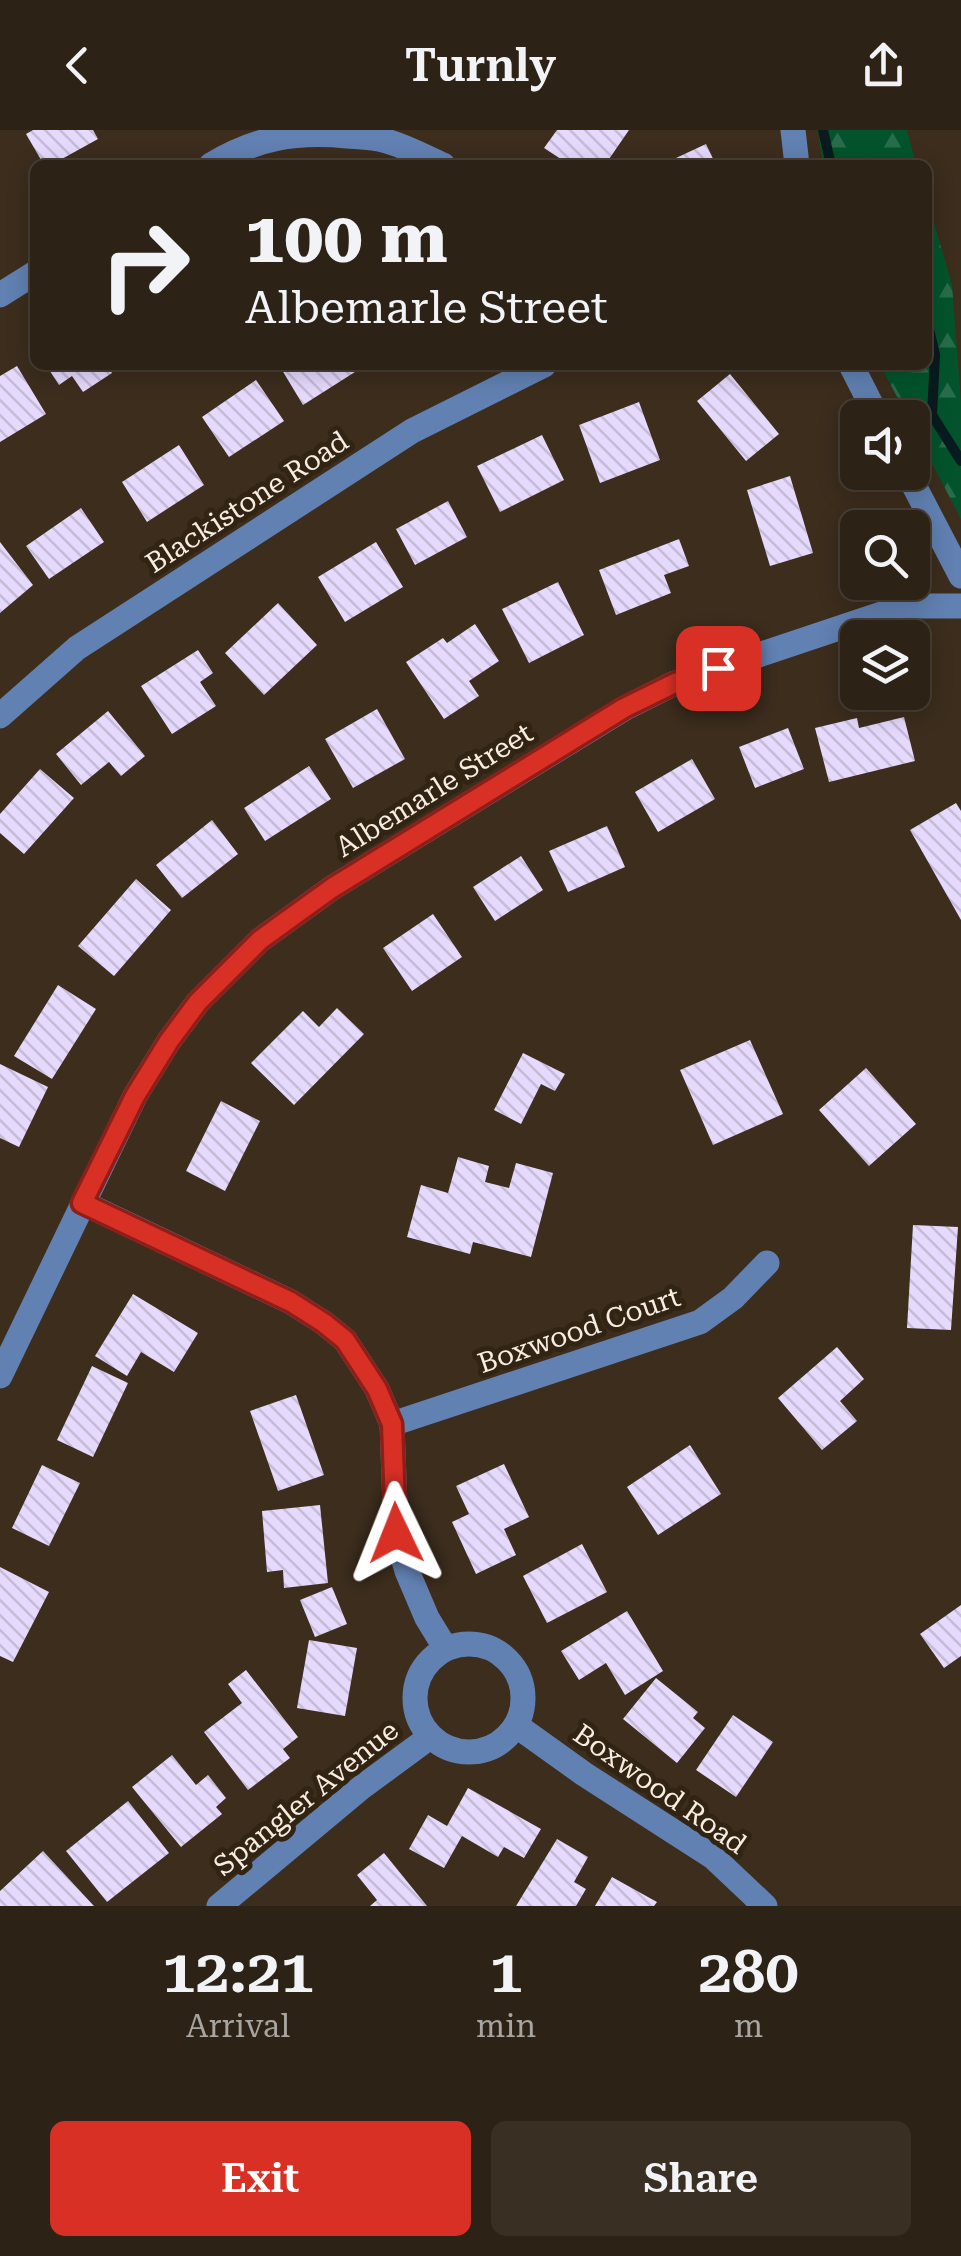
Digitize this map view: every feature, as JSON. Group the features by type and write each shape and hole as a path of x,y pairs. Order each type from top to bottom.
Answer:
{"street":[{"path":"794,130 797,160"},
{"path":"220,160 266,140 299,134 384,135 434,160"},
{"path":"0,295 30,276"},
{"name":"Blackistone Road","path":"0,716 77,648 412,431 534,370"},
{"path":"853,370 868,400"},
{"path":"916,490 961,576"},
{"name":"Albemarle Street","path":"0,1376 135,1096 198,1002 260,940 332,888 624,708 675,683 905,606 961,606"},
{"path":"82,1203 291,1302 345,1340 377,1389 392,1424 396,1533 427,1618 446,1649"},
{"name":"Boxwood Court","path":"392,1424 700,1322 733,1298 767,1263"},
{"path":"462,1644 479,1644 495,1650 518,1674 523,1690 517,1726 494,1747 478,1752 444,1747 420,1723 415,1689 421,1672 432,1658 462,1644"},
{"name":"Boxwood Road","path":"517,1726 713,1858 765,1906"},
{"name":"Spangler Avenue","path":"219,1906 362,1787 430,1737"}],"green space":[{"path":"818,130 907,130 915,160 822,160"},
{"path":"932,216 952,285 961,402 961,519 930,460 930,400 899,400 883,370 932,370"}],"building":[{"path":"33,130 93,130 98,139 60,160 41,160 26,134"},
{"path":"557,130 629,130 608,160 562,160 544,148"},
{"path":"706,144 714,160 672,160"},
{"path":"17,366 46,414 0,442 0,376"},
{"path":"49,370 112,373 83,392 72,376 59,385"},
{"path":"282,370 358,370 303,405"},
{"path":"730,374 779,434 746,461 697,401"},
{"path":"256,380 284,421 229,457 202,417"},
{"path":"639,402 660,460 600,483 579,425"},
{"path":"542,435 564,480 500,512 477,466"},
{"path":"179,445 204,485 147,522 122,482"},
{"path":"790,476 813,553 770,566 747,490"},
{"path":"448,501 467,537 415,565 396,529"},
{"path":"81,508 104,542 49,579 26,546"},
{"path":"679,539 689,566 664,575 671,593 616,615 599,570"},
{"path":"0,542 33,585 0,613"},
{"path":"376,542 403,587 345,622 318,577"},
{"path":"558,582 584,635 529,663 502,609"},
{"path":"278,603 317,645 264,695 225,653"},
{"path":"475,624 499,661 469,681 479,696 444,719 406,662 443,638 447,643"},
{"path":"198,650 213,673 200,682 216,706 172,734 141,686"},
{"path":"377,709 405,759 353,788 325,739"},
{"path":"108,711 145,756 121,776 109,762 81,785 56,754"},
{"path":"904,717 915,761 829,782 815,728 857,718 859,728"},
{"path":"788,728 804,769 755,788 739,747"},
{"path":"692,759 715,799 658,832 635,792"},
{"path":"309,766 331,799 265,841 244,808"},
{"path":"40,769 74,798 24,854 0,833 0,814"},
{"path":"956,803 961,811 961,920 910,830"},
{"path":"212,820 238,854 182,898 156,865"},
{"path":"607,826 625,867 568,892 549,851"},
{"path":"521,856 543,890 495,921 473,887"},
{"path":"136,879 171,910 114,976 78,946"},
{"path":"433,914 462,957 412,991 383,948"},
{"path":"58,985 96,1009 52,1079 14,1056"},
{"path":"337,1008 364,1034 294,1105 251,1063 303,1011 319,1027"},
{"path":"750,1040 783,1114 713,1145 680,1070"},
{"path":"523,1053 565,1074 555,1091 541,1084 521,1124 494,1110"},
{"path":"0,1064 48,1087 19,1147 0,1138"},
{"path":"866,1068 916,1124 869,1166 819,1110"},
{"path":"221,1101 260,1121 225,1191 186,1171"},
{"path":"458,1157 489,1166 485,1182 509,1188 516,1163 553,1173 531,1257 473,1242 470,1254 407,1237 421,1185 448,1193"},
{"path":"913,1225 958,1227 951,1330 907,1328"},
{"path":"133,1294 198,1333 174,1372 141,1352 127,1376 95,1356"},
{"path":"837,1347 864,1379 840,1401 857,1421 822,1450 778,1398"},
{"path":"92,1366 128,1383 93,1457 57,1440"},
{"path":"296,1395 324,1475 278,1491 250,1411"},
{"path":"690,1445 721,1494 658,1535 627,1487"},
{"path":"504,1464 529,1517 504,1529 516,1555 476,1574 452,1522 469,1514 456,1486"},
{"path":"42,1465 80,1483 49,1546 12,1528"},
{"path":"320,1505 328,1583 284,1588 283,1570 267,1572 262,1511"},
{"path":"582,1544 607,1592 547,1623 523,1576"},
{"path":"0,1567 49,1592 13,1662 0,1656"},
{"path":"332,1587 347,1624 315,1637 300,1600"},
{"path":"961,1605 961,1656 944,1668 920,1634"},
{"path":"627,1611 663,1671 625,1695 606,1663 579,1680 561,1651"},
{"path":"309,1640 357,1648 345,1716 297,1708"},
{"path":"246,1670 298,1737 283,1749 290,1758 248,1790 204,1732 242,1703 228,1684"},
{"path":"656,1678 698,1712 693,1718 705,1728 677,1763 623,1719"},
{"path":"733,1715 773,1742 736,1797 696,1770"},
{"path":"172,1755 196,1785 208,1775 226,1798 216,1807 222,1814 181,1847 132,1787"},
{"path":"468,1788 541,1829 524,1858 504,1847 498,1857 462,1836 444,1868 409,1849 428,1815 447,1826"},
{"path":"128,1801 169,1853 107,1902 66,1851"},
{"path":"557,1839 588,1857 574,1882 586,1889 576,1906 516,1906"},
{"path":"43,1851 94,1906 0,1906 0,1891"},
{"path":"384,1853 427,1906 370,1906 377,1900 357,1875"},
{"path":"612,1877 657,1902 654,1906 595,1906"}],"waterway":[{"path":"823,130 830,160"},
{"path":"932,342 932,415 961,461"}],"route":[{"path":"396,1533 392,1424 377,1389 345,1340 291,1302 82,1203 135,1096 169,1041 198,1002 260,940 332,888 624,708 675,683 718,668"}]}
